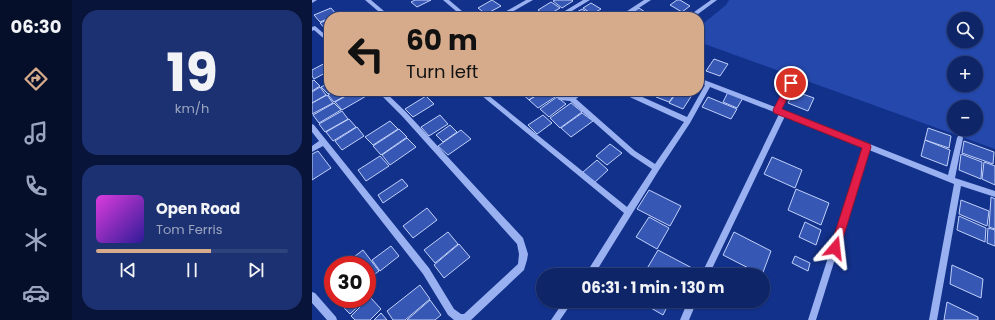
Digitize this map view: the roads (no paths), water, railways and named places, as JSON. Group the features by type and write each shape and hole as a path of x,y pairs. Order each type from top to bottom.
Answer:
{"street":[{"path":"368,0 382,12"},
{"path":"446,0 460,12"},
{"path":"508,12 530,0"},
{"path":"567,12 587,0"},
{"path":"629,12 648,0"},
{"path":"697,12 714,0"},
{"path":"312,29 315,28 324,36"},
{"path":"704,82 780,111 867,147 995,194"},
{"path":"708,268 780,111 791,83"},
{"path":"704,93 709,84"},
{"path":"312,127 426,271 451,312 459,318 466,319 521,267 525,257 523,248 520,241 404,114 385,96"},
{"path":"485,96 628,212"},
{"path":"559,96 561,98 572,99 633,153 656,168"},
{"path":"572,99 576,96"},
{"path":"634,96 688,121"},
{"path":"592,268 656,168 688,121 702,96"},
{"path":"933,320 960,138"},
{"path":"312,149 324,142"},
{"path":"812,320 867,147"},
{"path":"312,296 334,320"},
{"path":"555,320 564,308"},
{"path":"684,320 690,308"}]}
